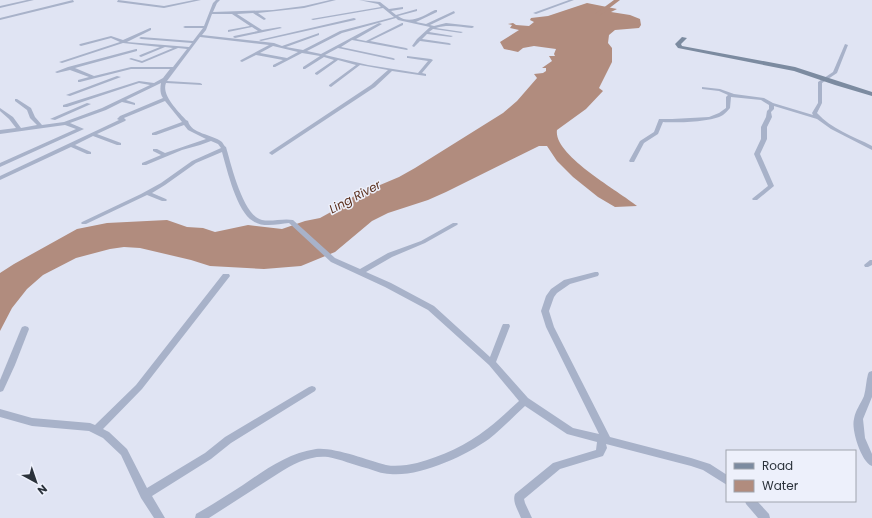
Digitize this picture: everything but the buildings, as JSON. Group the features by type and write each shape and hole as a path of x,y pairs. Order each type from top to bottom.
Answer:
{"street":[{"path":"0,4 15,0"},
{"path":"0,4 32,0"},
{"path":"0,15 59,0"},
{"path":"118,1 165,7 200,0"},
{"path":"218,0 215,3 205,27 164,80 162,87 164,96 186,122 190,130 220,143 224,149 236,189 248,214 259,222 291,221 333,260 431,308 492,363 524,402 570,431 706,467 726,479"},
{"path":"211,14 254,12 313,6 334,0"},
{"path":"361,0 378,2 397,17 433,28 461,32"},
{"path":"535,13 572,0"},
{"path":"0,19 73,1"},
{"path":"313,19 336,13 385,7"},
{"path":"389,10 402,8"},
{"path":"283,9 286,13"},
{"path":"272,10 280,15"},
{"path":"275,66 341,32 397,17 416,10"},
{"path":"413,22 436,11"},
{"path":"254,12 264,19"},
{"path":"427,25 454,12"},
{"path":"232,13 262,32"},
{"path":"397,17 415,14"},
{"path":"255,41 354,19"},
{"path":"305,68 322,55 386,20"},
{"path":"229,39 231,23"},
{"path":"329,24 340,29"},
{"path":"366,42 402,24"},
{"path":"414,46 425,33 440,24 472,27"},
{"path":"229,31 253,26"},
{"path":"185,27 205,27"},
{"path":"229,39 280,28"},
{"path":"61,62 122,41 150,29"},
{"path":"425,33 451,36"},
{"path":"284,46 318,34"},
{"path":"199,36 274,44 359,64 424,75"},
{"path":"81,45 108,37 122,41 190,48"},
{"path":"141,38 194,42"},
{"path":"684,38 678,44 680,47 795,69 872,94"},
{"path":"351,39 406,49"},
{"path":"418,40 449,44"},
{"path":"80,52 122,41"},
{"path":"242,61 274,44"},
{"path":"818,118 814,113 820,103 820,84 824,79 835,73 846,45"},
{"path":"141,56 165,46"},
{"path":"378,56 387,46"},
{"path":"131,59 142,62 178,47"},
{"path":"337,47 393,59"},
{"path":"57,72 134,49 147,53"},
{"path":"256,54 287,59"},
{"path":"408,57 431,60 419,74"},
{"path":"317,74 337,59"},
{"path":"75,62 81,65"},
{"path":"331,86 359,64"},
{"path":"70,68 94,78"},
{"path":"80,81 131,68 174,68"},
{"path":"146,72 151,68"},
{"path":"272,153 367,90 391,70"},
{"path":"110,73 126,79"},
{"path":"68,95 119,77"},
{"path":"0,132 64,123 103,110 164,80 200,84"},
{"path":"65,106 139,82 155,84"},
{"path":"704,88 720,90 732,95 762,99 771,104 818,118 839,132 872,148"},
{"path":"632,161 642,142 656,134 661,120 700,119 718,115 728,108 728,97 732,95"},
{"path":"0,178 123,120 120,119 122,117 166,99"},
{"path":"17,100 29,109 34,120 42,127"},
{"path":"122,100 133,104"},
{"path":"83,101 103,110"},
{"path":"53,119 89,104"},
{"path":"754,199 771,186 757,154 764,139 764,127 772,109 771,104"},
{"path":"0,109 11,118 20,130"},
{"path":"154,134 186,122"},
{"path":"0,165 81,129 64,123"},
{"path":"92,134 119,144"},
{"path":"144,164 180,148 198,144 210,139"},
{"path":"72,145 89,153"},
{"path":"84,223 147,193 163,184 194,162 224,149"},
{"path":"155,150 165,155"},
{"path":"147,193 164,200"},
{"path":"360,272 390,255 423,242 455,224"},
{"path":"527,518 520,504 519,498 557,466 600,453 602,448 604,439 550,328 545,311 550,296 559,287 567,282 595,274"},
{"path":"96,430 139,386 226,276"},
{"path":"492,363 506,326"},
{"path":"0,389 12,365 24,328"},
{"path":"872,374 868,396 858,419 860,438 872,462"},
{"path":"145,495 208,456 233,436 312,389"},
{"path":"200,518 276,468 290,461 318,452 328,453 389,470 399,470 427,465 477,441 524,402"},
{"path":"0,413 29,422 90,427 106,435 124,452 145,495 160,518"},
{"path":"751,502 765,518"}],"water":[{"path":"587,3 617,9 611,12 630,15 640,19 641,25 639,28 615,30 609,35 608,43 612,48 612,62 599,88 603,91 586,109 557,130 559,140 565,150 589,172 637,206 615,207 598,197 573,177 557,161 547,146 539,146 446,192 428,200 388,213 372,221 335,252 301,266 264,269 210,266 140,248 124,247 76,258 43,275 27,289 12,308 0,331 0,273 77,229 107,223 167,220 187,227 203,228 215,232 248,225 282,229 305,221 320,218 340,207 354,196 399,177 503,113 517,101 537,78 534,74 543,73 546,71 546,68 542,68 552,61 549,56 555,56 554,54 556,49 534,46 523,48 518,52 504,49 500,42 519,30 510,28 512,25 508,24 513,23 516,25 529,26 534,22 530,20 531,18 548,16"}],"waterway":[{"name":"Ling River","path":"597,15 617,0"}]}
